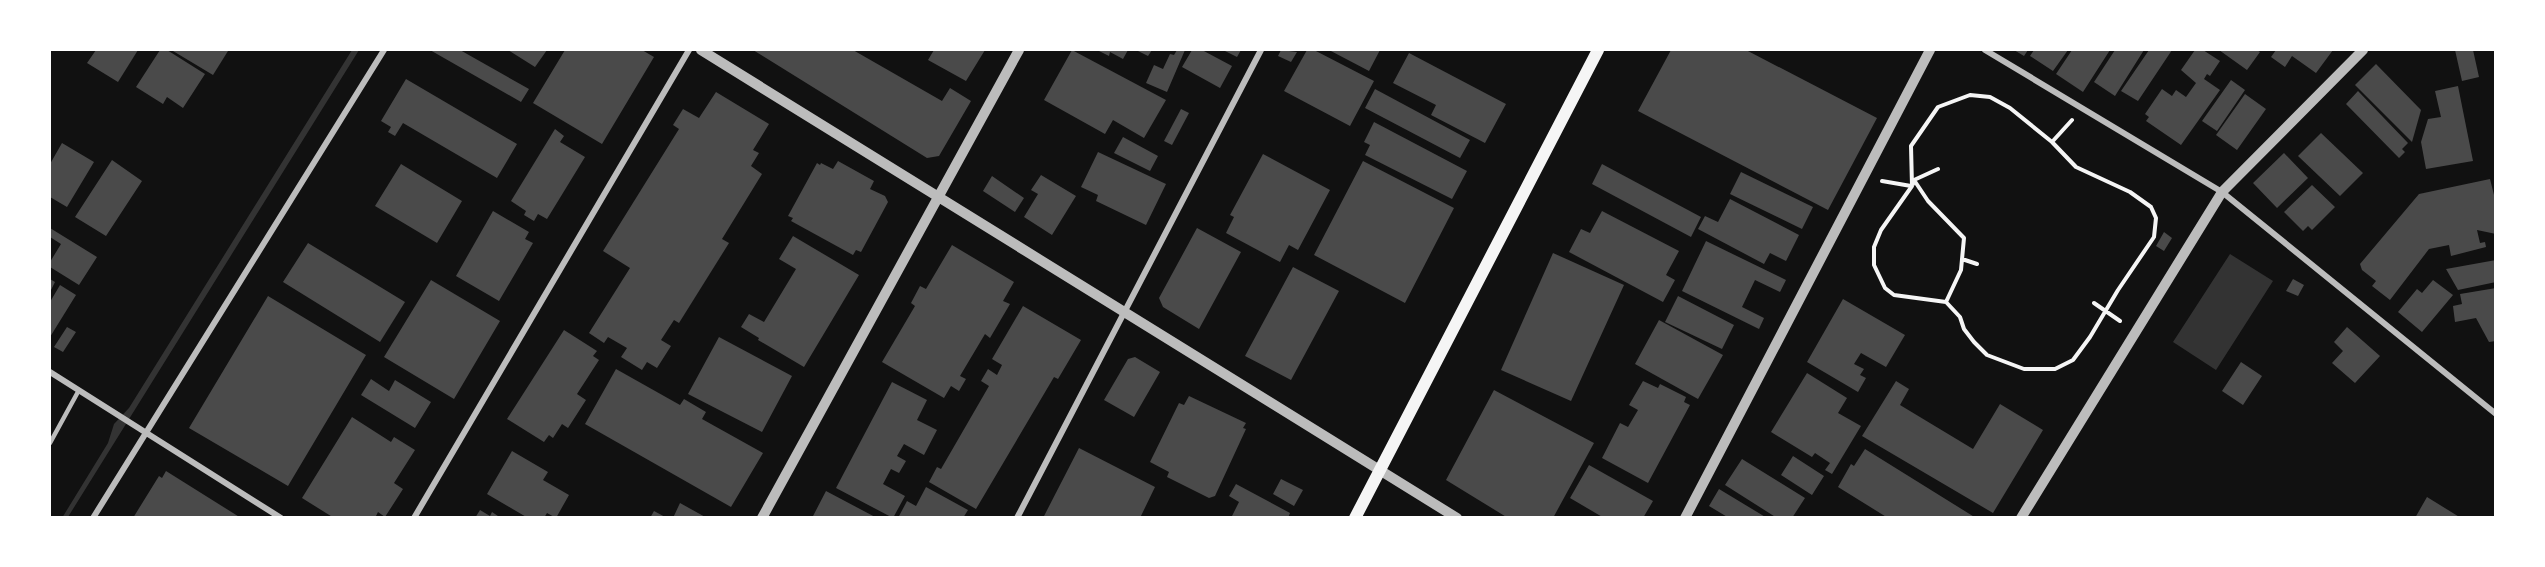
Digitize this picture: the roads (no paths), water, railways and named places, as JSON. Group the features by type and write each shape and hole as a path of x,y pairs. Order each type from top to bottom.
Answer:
{"main road":[{"path":"1355,518 1598,50"}],"street":[{"path":"93,518 384,50"},
{"path":"414,518 689,50"},
{"path":"701,50 1457,518"},
{"path":"762,518 1019,50"},
{"path":"1017,518 1261,50"},
{"path":"1685,518 1930,50"},
{"path":"1985,50 2222,192 2496,414"},
{"path":"2021,518 2222,192 2363,50"},
{"path":"50,372 281,518"}],"lane":[{"path":"50,443 79,390"}]}
